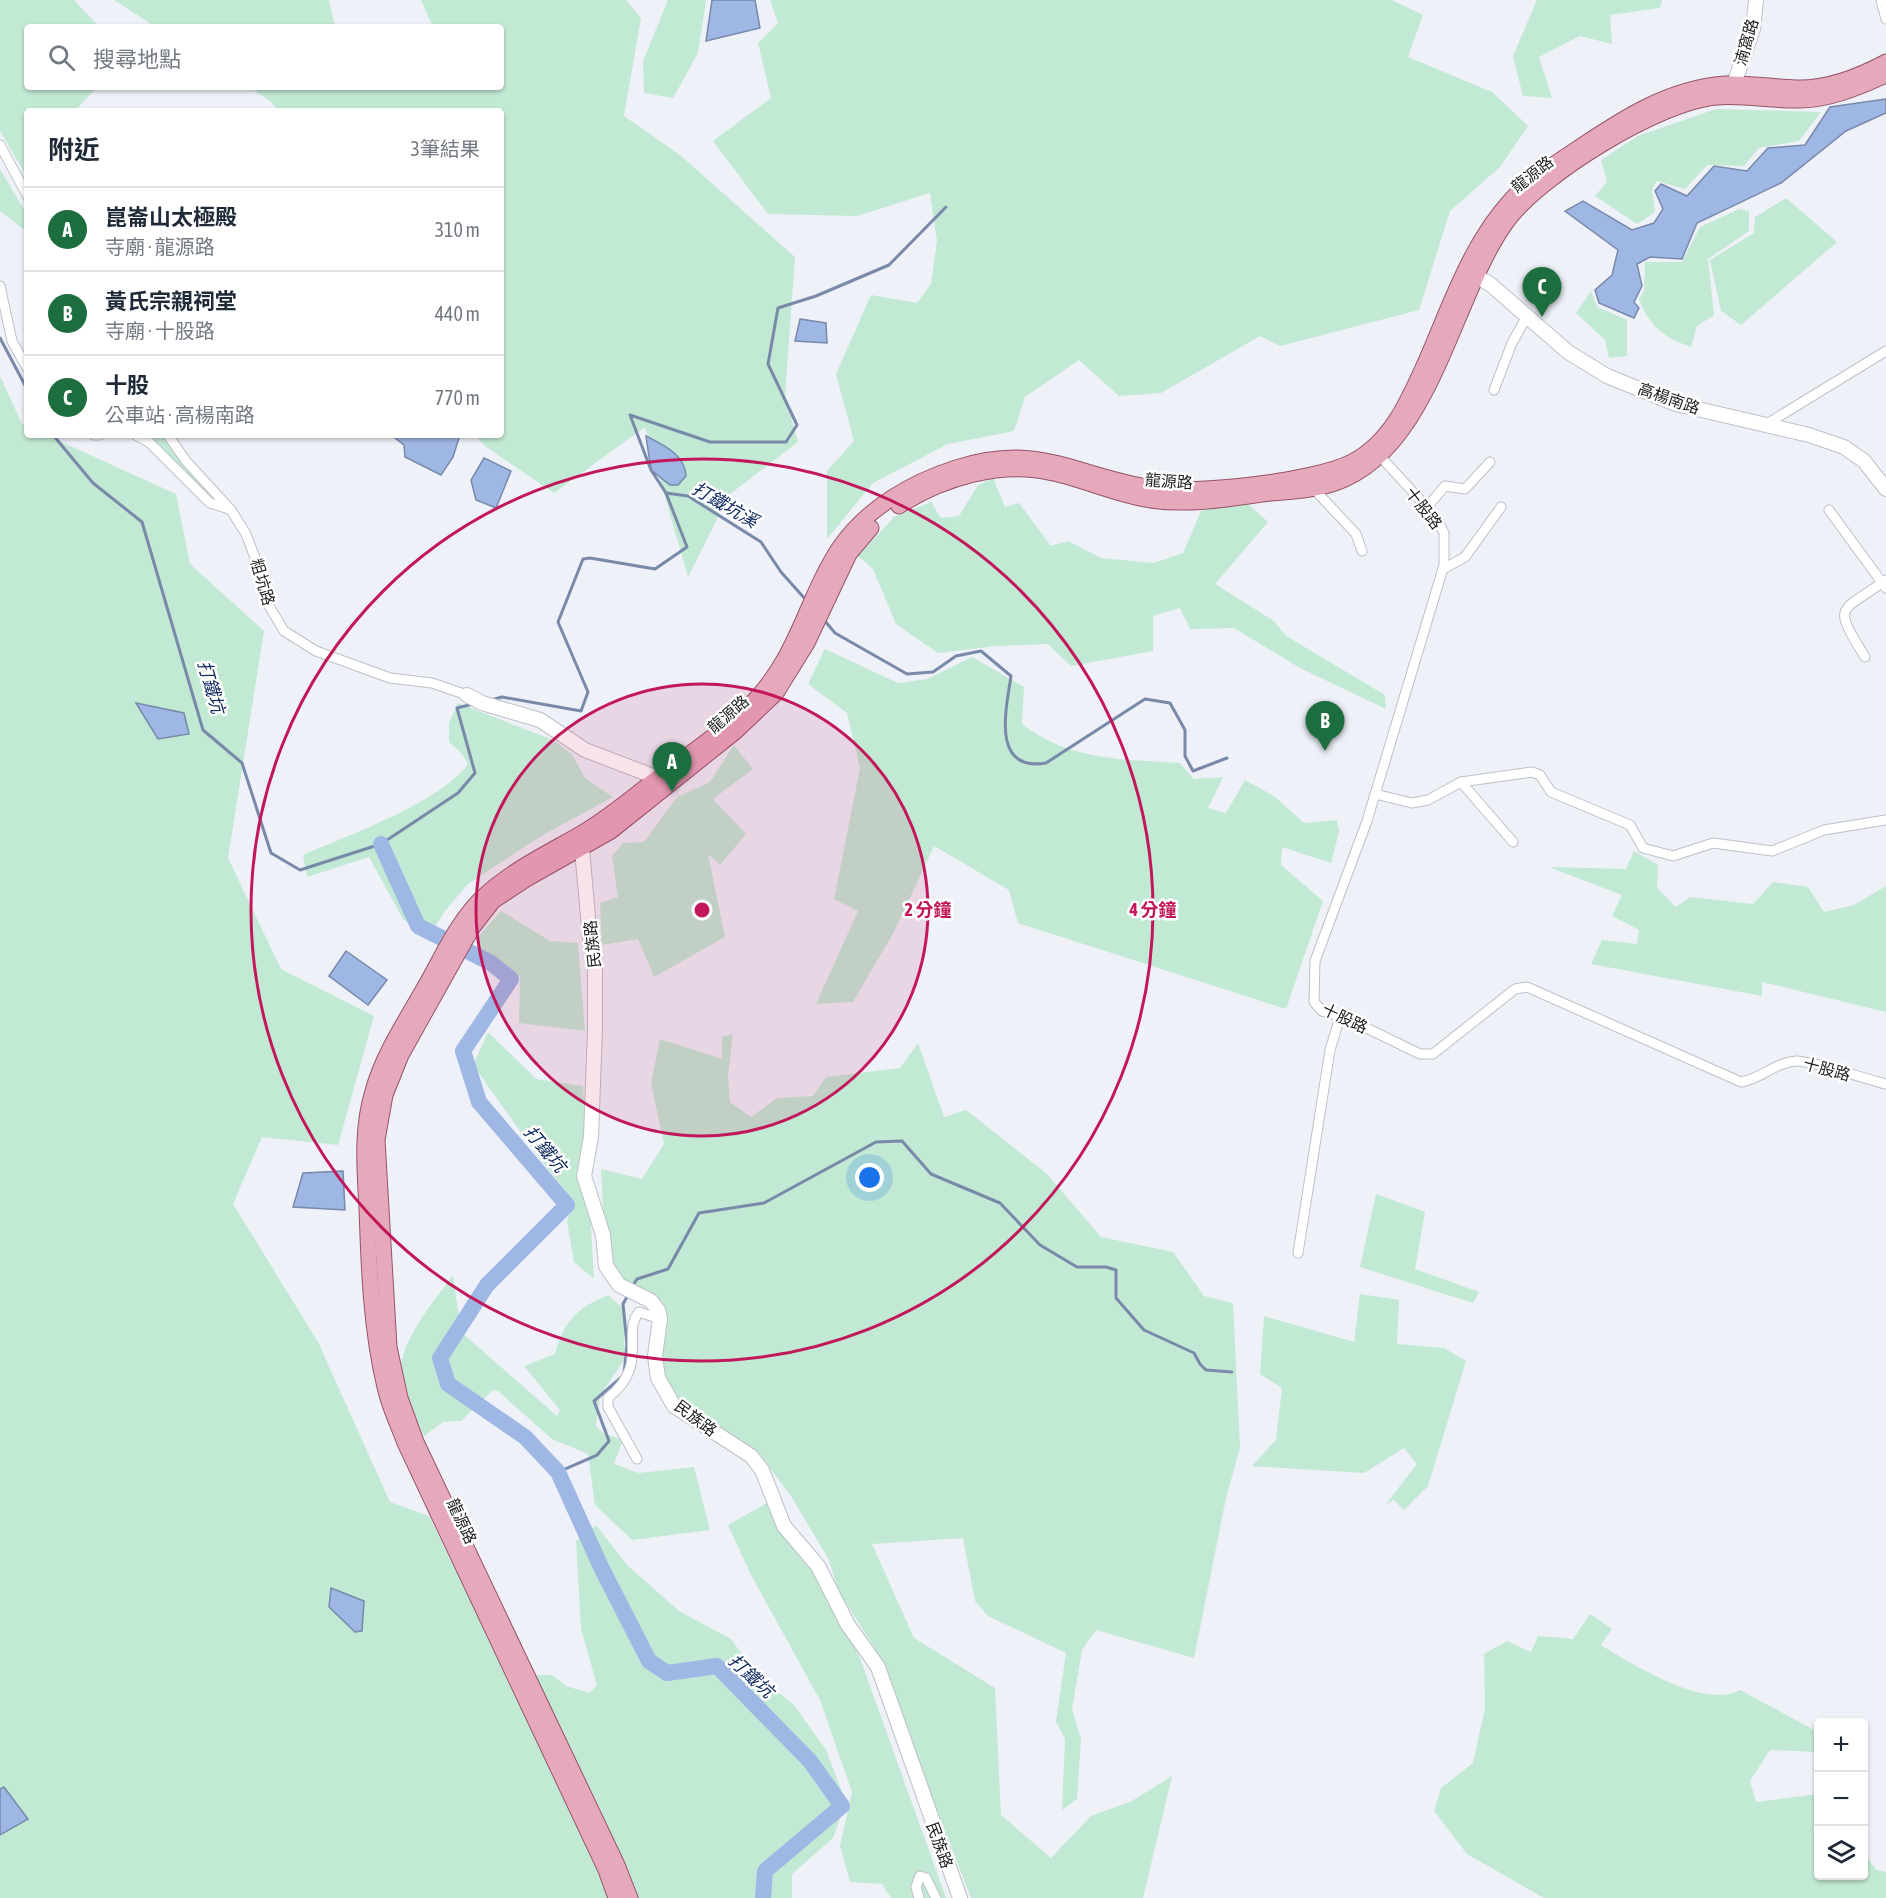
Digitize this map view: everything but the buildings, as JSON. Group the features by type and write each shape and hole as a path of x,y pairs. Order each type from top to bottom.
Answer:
{"main road":[{"path":"370,1138 380,1115 391,1075 454,947 493,901 582,841 618,826 664,780 749,706 784,662 816,611 840,548 857,526 879,507 926,479 973,463 1016,457 1036,458 1142,486 1190,490 1310,476 1344,467 1377,453 1383,439 1403,410 1497,217 1514,197 1547,169 1648,105 1692,89 1813,88 1849,79 1886,62"},
{"path":"1734,90 1815,99 1853,89 1886,75"},
{"name":"龍源路","path":"816,611 849,554 864,534 885,515 931,489 976,474 1016,468 1035,469 1130,496 1170,502 1207,501 1313,488 1350,477 1377,453"},
{"name":"龍源路","path":"370,1138 370,1279 386,1392 405,1443 606,1870 616,1898"},
{"name":"龍源路","path":"370,1138 389,1347 400,1398 416,1442 617,1865 630,1898"}],"street":[{"name":"湳窩路","path":"1734,90 1753,29 1756,0"},
{"path":"1881,0 1886,19"},
{"path":"0,145 24,189"},
{"name":"高楊南路","path":"1471,274 1527,316 1568,352 1607,376 1676,404 1809,435 1844,447 1864,461 1886,489"},
{"path":"0,286 12,341 24,363"},
{"path":"1494,390 1512,343 1527,316"},
{"path":"1765,425 1886,351"},
{"path":"141,438 150,443 210,503 231,510"},
{"name":"粗坑路","path":"170,438 186,461 231,510 253,546 265,584 268,604 284,632 316,651 390,678 432,683 467,694"},
{"name":"十股路","path":"1377,453 1427,507 1444,533 1443,569 1375,794 1316,961 1314,1002 1322,1011 1420,1054 1433,1054 1515,989 1527,987 1741,1082 1756,1080 1777,1066 1797,1061 1886,1084"},
{"path":"1427,507 1445,486 1466,489 1490,462"},
{"path":"1313,488 1356,534 1362,551"},
{"path":"1443,569 1465,557 1501,507"},
{"path":"1829,510 1885,584 1846,607 1843,614 1845,625 1865,657"},
{"path":"467,694 482,703 540,720 585,750 664,780"},
{"path":"1375,794 1412,803 1428,800 1461,782 1532,772 1540,775 1551,792 1630,825 1643,848 1673,856 1713,843 1772,851 1824,830 1886,820"},
{"path":"1461,782 1513,842"},
{"name":"民族路","path":"582,841 590,939 595,965 591,1137 584,1176 603,1234 606,1266 613,1279 651,1301 660,1319 655,1356 658,1378 674,1406 752,1455 762,1470 784,1526 818,1566 848,1625 878,1668 960,1898"},
{"path":"1298,1253 1330,1050 1340,1017"},
{"path":"637,1458 608,1407 608,1398 621,1388 628,1377 633,1358 634,1318 639,1312 660,1319"},
{"path":"919,1898 916,1887 920,1876 926,1878 936,1898"}],"green space":[{"path":"0,0 74,0 96,24 24,24 24,90 94,90 78,108 24,108 24,172 0,131"},
{"path":"114,0 329,0 334,24 151,24"},
{"path":"421,0 626,0 641,18 624,116 680,155 795,257 785,395 798,442 729,495 688,577 645,427 554,493 485,446 478,438 504,438 504,108 276,108 254,90 504,90 504,24 432,24"},
{"path":"668,0 706,0 698,53 673,98 644,93 643,61"},
{"path":"770,0 1392,0 1423,15 1408,57 1492,92 1528,126 1500,167 1450,211 1419,310 1280,346 1260,336 1161,393 1119,396 1079,360 1025,397 1014,431 948,444 873,483 827,539 827,471 854,441 836,374 871,295 917,303 931,284 937,241 930,193 857,216 768,214 713,141 771,98 758,43 778,23"},
{"path":"1537,0 1662,0 1660,8 1610,15 1612,44 1580,36 1539,57 1552,98 1523,96 1513,56"},
{"path":"1716,109 1821,112 1799,141 1759,148 1744,166 1707,165 1685,189 1657,181 1652,189 1655,212 1637,224 1595,196 1607,182 1601,160 1638,136"},
{"path":"0,169 24,210 24,230 0,211"},
{"path":"1786,198 1837,242 1741,325 1721,311 1710,260 1754,233 1755,217"},
{"path":"1739,209 1749,211 1749,231 1708,259 1714,315 1697,326 1691,347 1665,335 1653,324 1639,299 1644,290 1645,262 1682,262 1700,227"},
{"path":"1591,291 1597,307 1627,320 1627,356 1609,358 1605,340 1576,313"},
{"path":"0,376 24,425 24,438 53,438 176,494 190,564 264,631 228,858 281,969 374,1016 338,1145 262,1137 233,1204 318,1342 390,1502 429,1516 615,1898 0,1898"},
{"path":"144,438 166,438 208,488 207,496"},
{"path":"993,478 1005,507 1019,503 1051,546 1068,541 1101,558 1154,563 1183,553 1202,509 1248,504 1268,522 1215,584 1274,621 1286,636 1385,695 1386,709 1300,668 1234,628 1190,629 1180,608 1153,616 1153,651 1071,666 1048,644 996,646 938,653 896,624 873,569 858,556 894,517 931,502 941,518 959,516 978,485"},
{"path":"825,649 898,683 927,679 972,657 1024,687 1022,724 1059,745 1078,752 1117,759 1180,763 1194,779 1223,777 1208,808 1226,813 1245,780 1274,796 1304,823 1337,820 1339,832 1331,863 1282,847 1281,865 1323,901 1286,1009 1018,923 1009,890 934,846 894,932 853,1002 816,1004 858,911 834,899 860,768 847,713 808,684"},
{"path":"458,703 553,740 572,754 585,778 613,797 543,835 468,884 444,912 428,939 403,919 369,857 307,877 303,855 392,817 437,792 455,778 468,764 462,754 449,742 449,723"},
{"path":"734,745 753,769 713,799 746,834 720,865 708,854 725,937 654,977 638,939 602,945 600,903 618,897 612,856 623,843 644,842 677,797 710,782"},
{"path":"1634,851 1658,865 1657,888 1676,907 1690,897 1753,904 1773,882 1808,887 1824,912 1854,905 1886,886 1886,1012 1762,982 1762,996 1591,964 1602,940 1637,944 1639,930 1612,916 1622,895 1549,867 1626,869"},
{"path":"501,911 550,941 578,943 585,1031 519,1023 520,977 479,948 478,937"},
{"path":"488,1032 536,1079 583,1086 594,1279 574,1262 567,1222 573,1200 540,1159 473,1065"},
{"path":"733,1034 728,1075 730,1102 751,1117 777,1098 813,1096 826,1077 900,1068 918,1043 944,1117 966,1110 1046,1173 1101,1237 1173,1252 1204,1296 1233,1303 1240,1448 1226,1498 1194,1658 1096,1630 1082,1650 1072,1709 1081,1739 1077,1799 1062,1810 1065,1739 1056,1721 1066,1653 988,1616 975,1601 963,1538 872,1544 914,1638 995,1688 1001,1815 1051,1858 1091,1816 1132,1801 1172,1776 1143,1898 971,1898 874,1647 839,1592 828,1558 791,1496 759,1453 711,1427 680,1405 660,1377 658,1309 610,1269 605,1244 601,1169 642,1179 664,1144 651,1083 660,1039 722,1059 722,1037"},
{"path":"1376,1194 1425,1212 1415,1269 1479,1292 1473,1303 1360,1267"},
{"path":"453,1275 461,1332 557,1416 560,1410 524,1366 555,1354 568,1324 588,1305 608,1295 623,1308 625,1358 600,1396 596,1426 603,1433 623,1440 614,1464 639,1473 694,1467 710,1530 632,1540 595,1505 588,1454 552,1439 498,1391 493,1390 461,1421 443,1422 424,1436 404,1388 401,1374 402,1362 405,1348 419,1322"},
{"path":"1360,1294 1399,1300 1397,1344 1444,1348 1466,1361 1428,1486 1404,1510 1394,1500 1386,1504 1417,1464 1404,1448 1364,1473 1252,1466 1276,1440 1282,1388 1260,1374 1264,1316 1354,1342"},
{"path":"774,1499 818,1575 860,1658 946,1898 891,1898 882,1884 850,1882 840,1846 852,1792 820,1700 750,1573 728,1525"},
{"path":"596,1525 627,1565 679,1611 731,1639 756,1674 794,1705 826,1750 846,1802 833,1838 792,1874 792,1898 636,1898 619,1851 567,1750 535,1675 552,1675 566,1686 589,1693 597,1685 581,1629 576,1541"},
{"path":"1590,1614 1612,1629 1601,1645 1649,1673 1688,1690 1707,1694 1725,1695 1740,1690 1814,1730 1814,1752 1770,1750 1750,1781 1756,1802 1814,1795 1814,1880 1868,1880 1868,1859 1876,1870 1886,1872 1886,1898 1544,1898 1467,1854 1434,1811 1441,1788 1473,1763 1485,1708 1484,1654 1507,1641 1531,1652 1538,1636 1573,1639"}],"water":[{"path":"712,0 755,0 760,28 706,41"},
{"path":"1886,99 1886,113 1846,131 1781,183 1697,223 1682,259 1650,257 1637,264 1642,286 1634,302 1639,308 1634,318 1599,303 1595,290 1612,275 1618,250 1565,211 1583,201 1632,230 1654,223 1663,209 1655,191 1661,184 1687,196 1714,166 1747,171 1768,148 1805,145 1830,107"},
{"path":"800,319 826,323 827,343 795,341"},
{"path":"646,436 672,451 682,462 686,476 678,485 670,485 651,470"},
{"path":"395,438 459,438 453,457 441,475 405,457 404,445"},
{"path":"484,458 511,471 496,508 476,500 471,480"},
{"path":"136,703 184,713 189,734 158,739"},
{"path":"346,951 387,980 368,1005 329,976"},
{"path":"343,1171 345,1210 293,1207 303,1173"},
{"path":"331,1588 364,1601 362,1631 355,1632 329,1607"},
{"path":"4,1787 28,1819 0,1835 0,1789"}],"waterway":[{"path":"666,493 651,470 630,415 710,442 786,442 797,425 768,364 778,308 816,296 889,265 946,207"},
{"name":"打鐵坑","path":"0,338 24,383"},
{"name":"打鐵坑","path":"56,438 93,483 142,522 203,730 242,763 271,853 300,870 381,844 458,793 475,773 457,708 473,704"},
{"name":"打鐵坑溪","path":"491,700 502,697 581,711 588,692 558,622 583,559 590,558 655,569 687,547 666,493 688,496 761,542 781,572 806,600"},
{"name":"打鐵坑溪","path":"824,620 835,633 907,674 933,672 956,656 981,651 1011,676 1005,721 1006,736 1009,748 1017,758 1028,763 1046,763 1145,699 1170,703 1185,730 1185,756 1193,771 1227,758"},
{"name":"打鐵坑","path":"381,844 418,926 491,963 511,979 463,1051 479,1102 567,1205 487,1285 440,1358 448,1384 525,1437 558,1472 601,1567 649,1661 667,1673 717,1666 810,1761 842,1806 765,1871 763,1898"},
{"path":"632,1287 637,1279 668,1269 699,1213 764,1203 876,1142 902,1141 931,1174 1000,1203 1040,1245 1077,1267 1106,1267 1116,1270 1116,1298 1144,1330 1194,1353 1206,1370 1232,1372"},
{"path":"558,1472 597,1455 609,1441 594,1401 624,1375 627,1344 623,1304 628,1295"}],"place":[{"name":"十股","path":"1542,317"},
{"name":"黃氏宗親祠堂","path":"1325,751"},
{"name":"崑崙山太極殿","path":"672,792"}]}
